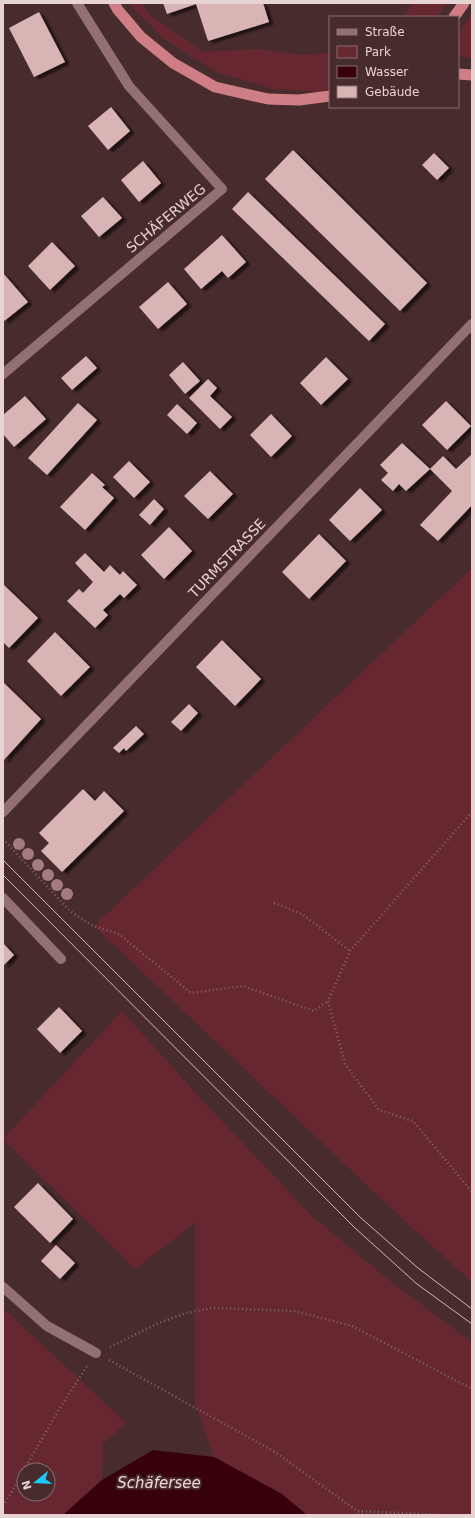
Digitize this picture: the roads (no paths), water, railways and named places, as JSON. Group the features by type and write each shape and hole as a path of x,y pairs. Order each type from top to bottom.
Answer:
{"highway":[{"path":"114,3 118,10 141,37 167,59 215,87 268,99 299,100 329,96"},
{"path":"455,16 464,3"},
{"path":"459,74 472,75"}],"street":[{"name":"SCHÄFERWEG","path":"3,374 222,189 129,86 77,3"},
{"name":"TURMSTRASSE","path":"3,812 472,324"},
{"path":"3,898 61,959"},
{"path":"3,1287 47,1326 96,1353"}],"water":[{"name":"Schäfersee","path":"153,1450 214,1457 282,1494 307,1515 63,1515 102,1480"}],"tram line":[{"path":"3,860 361,1218 418,1268 472,1309"},
{"path":"3,875 355,1228 417,1284 472,1324"}]}
